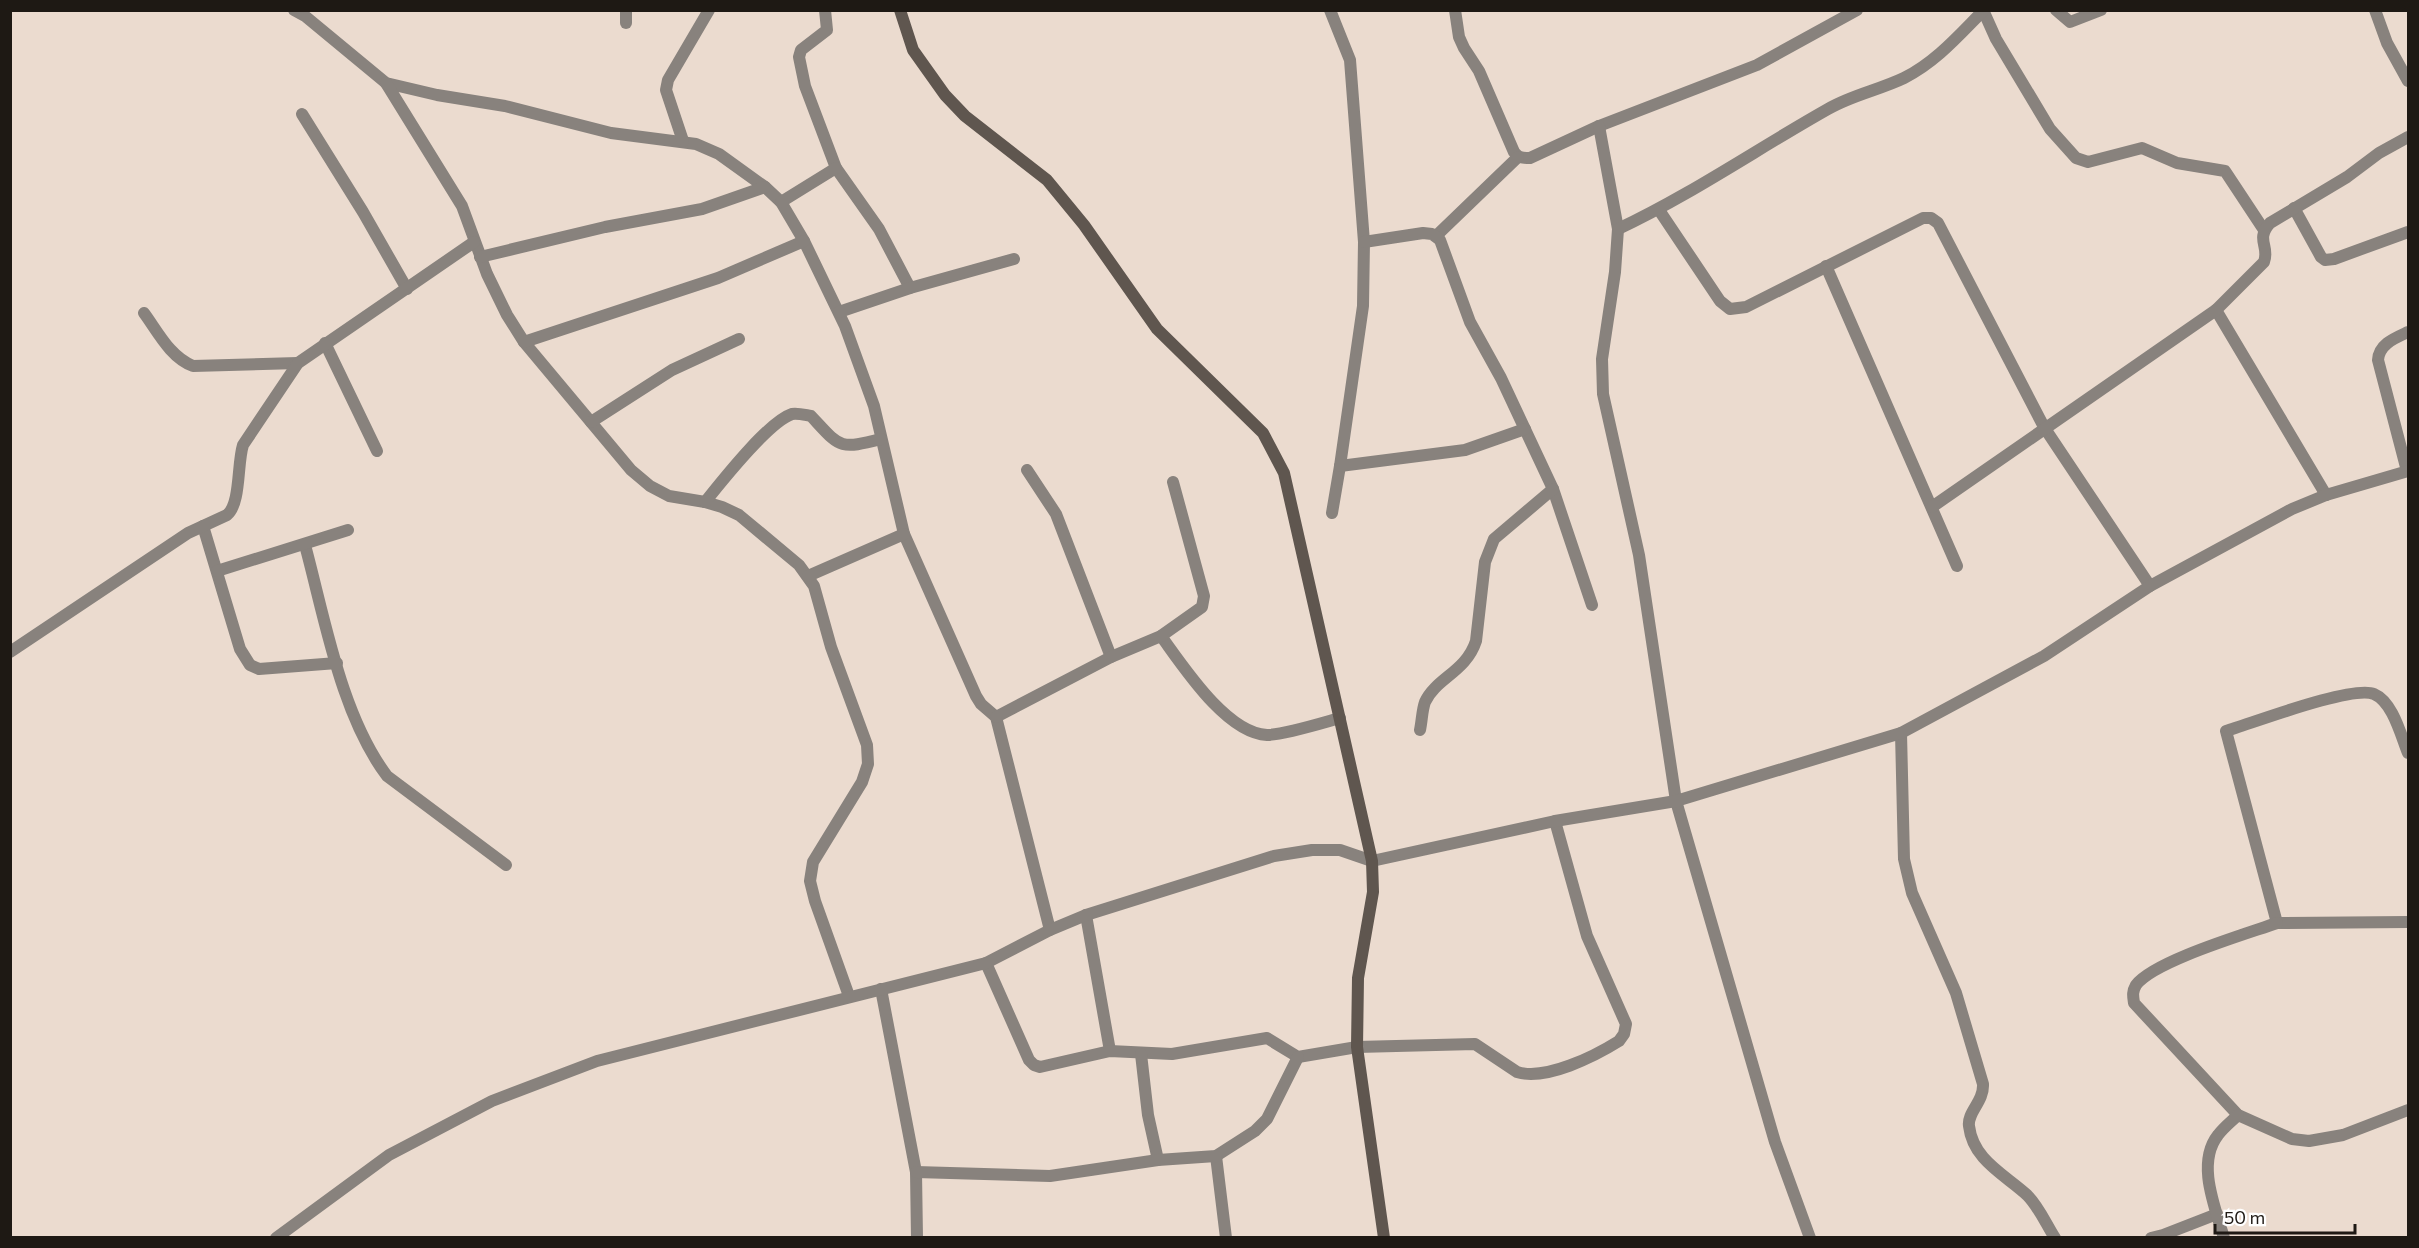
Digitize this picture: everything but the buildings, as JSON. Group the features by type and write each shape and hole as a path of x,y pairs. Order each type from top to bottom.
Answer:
{"street":[{"path":"294,10 305,16 387,83 462,206 480,257 507,315 524,342 631,470 650,486 669,496 705,502 739,515 799,565 808,576 816,592 831,647 867,745 868,764 862,782 813,862 810,881 849,996"},
{"path":"682,141 666,90 668,80 709,10"},
{"path":"825,10 827,30 801,51 799,57 805,86 836,168 879,229 910,288"},
{"path":"900,10 913,50 945,95 965,116 1047,180 1084,225 1157,329 1263,433 1284,473 1372,861 1373,892 1358,978 1357,1047 1384,1238"},
{"path":"1330,10 1350,60 1364,242 1363,306 1332,513"},
{"path":"1455,10 1461,42 1479,71 1514,152 1518,157 1530,158 1599,126 1757,65 1857,10"},
{"path":"2056,10 2070,22 2101,10"},
{"path":"2375,10 2387,43 2409,81"},
{"path":"1618,229 1659,210 1721,175 1829,108 1902,79 1924,67 1983,11 1996,39 2050,129 2076,158 2088,162 2142,148 2177,163 2225,171 2264,230"},
{"path":"387,83 437,95 505,106 610,133 682,141 719,154 765,187 781,202 804,241 839,312 874,406 904,534 975,696 981,705 996,717 1050,930"},
{"path":"302,114 407,288"},
{"path":"1599,126 1618,229 1615,272 1601,376 1603,394 1639,555 1676,801 1776,1142 1810,1238"},
{"path":"1932,507 2044,427 2216,310 2264,262 2266,257 2262,238 2264,230 2270,224 2347,177 2379,153 2409,137"},
{"path":"1436,236 1518,157"},
{"path":"781,202 836,168"},
{"path":"480,257 605,228 702,209 765,187"},
{"path":"2294,208 2321,257 2325,260 2334,259 2409,232"},
{"path":"1659,210 1720,301 1730,309 1746,307 1923,218 1931,218 1938,223 2044,427 2150,586"},
{"path":"1364,242 1423,233 1436,236 1443,246 1470,322 1553,489 1592,605"},
{"path":"524,342 718,278 804,241"},
{"path":"10,651 182,537 232,511 239,457 243,445 298,363 474,242"},
{"path":"839,312 910,288 1014,259"},
{"path":"1826,266 1958,566"},
{"path":"2216,310 2326,495"},
{"path":"144,313 174,354 193,366 298,363"},
{"path":"276,1238 389,1155 492,1101 597,1061 986,963 1050,930 1086,915 1274,856 1312,850 1340,850 1372,861 1555,821 1676,801 1901,733 2044,656 2150,586 2292,509 2326,495 2408,471 2378,354 2392,339 2409,332"},
{"path":"591,422 672,370 739,339"},
{"path":"325,344 377,451"},
{"path":"705,502 740,459 781,420 792,414 811,416 842,446 854,446 881,439"},
{"path":"1340,466 1465,450 1525,429"},
{"path":"1027,470 1056,514 1111,657"},
{"path":"996,717 1111,657 1161,636 1194,615 1202,607 1204,596 1173,482"},
{"path":"1420,730 1424,704 1429,695 1467,661 1472,653 1476,641 1485,562 1494,539 1553,489"},
{"path":"203,526 240,649 250,665 259,669 337,663"},
{"path":"217,571 348,530"},
{"path":"808,576 904,534"},
{"path":"305,545 337,663 362,738 387,776 506,865"},
{"path":"1161,636 1211,702 1253,732 1269,735 1340,718"},
{"path":"2277,923 2226,731 2361,691 2375,694 2388,705 2409,753"},
{"path":"1901,733 1906,871 1912,893 1956,993 1983,1084 1982,1097 1970,1118 1969,1129 1976,1150 2027,1196 2055,1238"},
{"path":"986,963 1029,1060 1040,1067 1110,1051 1172,1054 1267,1038 1298,1057 1357,1047 1475,1044 1510,1068 1524,1074 1572,1066 1619,1041 1624,1034 1626,1024 1587,936 1555,821"},
{"path":"1086,915 1110,1051"},
{"path":"2409,922 2277,923 2160,966 2142,979 2132,994 2134,1003 2238,1115 2292,1139 2309,1141 2343,1135 2409,1110"},
{"path":"881,989 916,1172 917,1238"},
{"path":"1141,1054 1148,1114 1158,1160"},
{"path":"916,1172 1050,1176 1158,1160 1216,1156 1255,1131 1267,1119 1298,1057"},
{"path":"2224,1238 2208,1173 2209,1155 2217,1136 2238,1115"},
{"path":"1216,1156 1226,1238"},
{"path":"2151,1238 2217,1214"}]}
